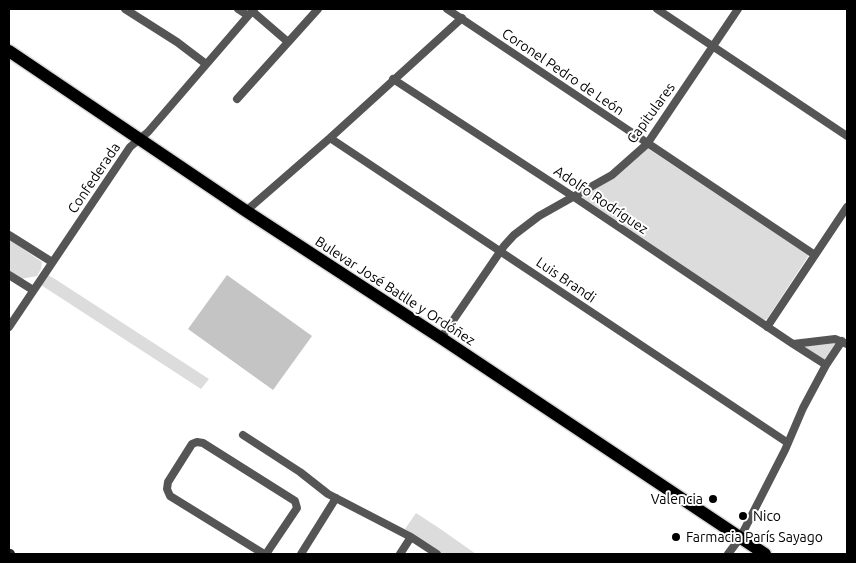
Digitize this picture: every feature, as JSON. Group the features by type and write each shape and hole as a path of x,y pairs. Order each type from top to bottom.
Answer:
{"main road":[{"name":"Bulevar José Batlle y Ordóñez","path":"9,51 139,140 765,554"}],"street":[{"path":"125,9 177,42 206,64"},
{"path":"238,9 251,12 288,42"},
{"path":"237,99 318,9"},
{"name":"Coronel Pedro de León","path":"447,9 815,255"},
{"path":"657,9 847,136"},
{"name":"Capitulares","path":"441,338 500,251 514,235 539,216 612,175 647,144 738,9"},
{"name":"Confederada","path":"9,328 130,147 148,132 251,12"},
{"path":"246,211 330,138 462,18"},
{"name":"Adolfo Rodríguez","path":"394,79 826,365"},
{"name":"Luis Brandi","path":"330,138 788,443"},
{"path":"767,327 847,207"},
{"path":"9,235 52,262"},
{"path":"9,275 33,290"},
{"path":"728,554 740,538 826,365 845,342 828,339 793,344"},
{"path":"243,435 300,472 321,490 411,537 437,554"},
{"path":"197,442 203,443 295,501 297,508 265,554 170,496 167,489 168,482 192,444 197,442"},
{"path":"301,554 336,498"},
{"path":"400,554 411,537"}],"shaded area":[{"path":"647,148 809,255 767,319 764,320 583,198 582,196 620,173"},
{"path":"9,239 42,262 37,276 21,279 9,273"},
{"path":"48,275 209,379 201,389 41,285"},
{"path":"833,341 836,343 824,360 802,347"},
{"path":"416,513 476,554 442,554 405,529"}],"building":[{"path":"227,275 312,336 273,390 188,329"}],"place":[{"name":"Valencia","path":"713,499"},
{"name":"Nico","path":"743,516"},
{"name":"Farmacia París Sayago","path":"676,537"}]}
